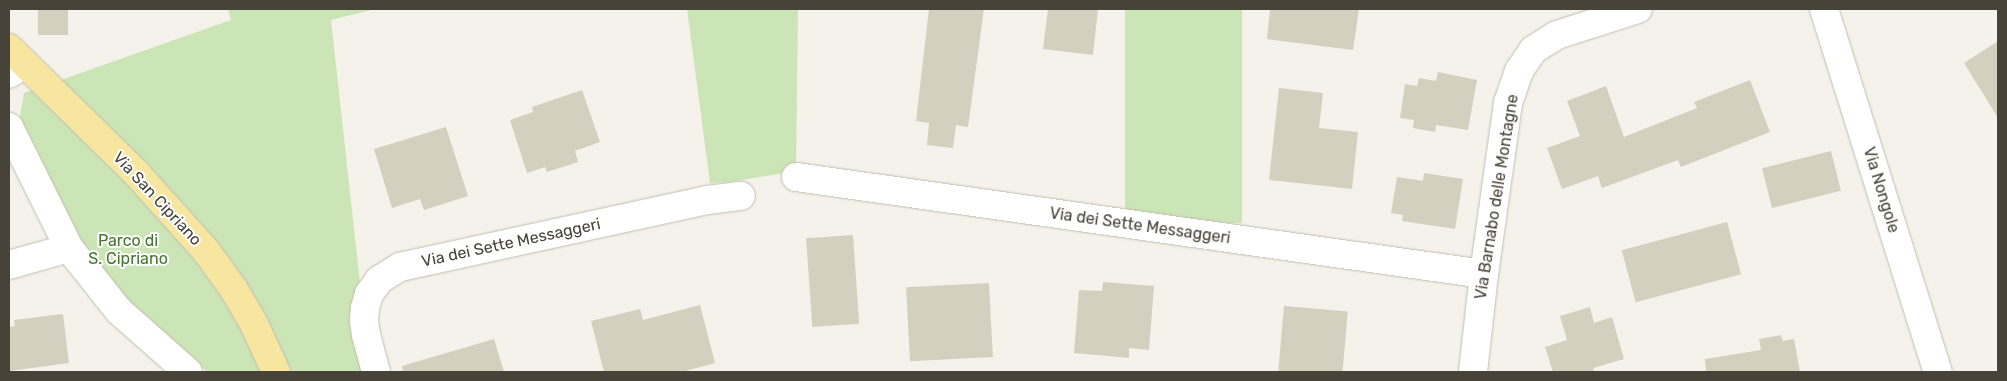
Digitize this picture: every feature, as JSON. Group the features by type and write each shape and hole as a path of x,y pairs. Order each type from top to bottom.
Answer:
{"main road":[{"name":"Via San Cipriano","path":"14,62 63,103 137,174 206,251 234,288 254,324 276,372"}],"street":[{"name":"Via Barnabo delle Montagne","path":"1473,372 1484,274 1508,103 1523,65 1533,50 1557,35 1638,9"},
{"name":"Via Nongole","path":"1824,9 1938,372"},
{"path":"9,127 69,248 119,311 188,372"},
{"name":"Via dei Sette Messaggeri","path":"796,177 1484,274"},
{"name":"Via dei Sette Messaggeri","path":"376,372 366,336 364,320 369,294 379,280 400,268 706,200 741,196"},
{"path":"9,266 69,248"}],"green space":[{"name":"Parco di S. Cipriano","path":"228,9 375,9 331,20 362,301 377,372 207,372 116,291 96,266 64,213 19,122 24,93 231,20"},
{"path":"687,9 798,9 796,171 730,182 710,183"},
{"path":"1125,9 1242,9 1242,223 1125,223"}],"building":[{"path":"38,9 68,9 68,35 38,35"},
{"path":"929,9 984,9 968,127 956,125 953,148 927,145 929,123 916,121"},
{"path":"1048,9 1098,9 1093,55 1043,49"},
{"path":"1270,9 1359,9 1353,50 1267,39"},
{"path":"1998,41 1998,118 1964,63"},
{"path":"1438,72 1477,80 1468,130 1436,125 1435,132 1413,128 1414,120 1400,118 1405,84 1417,86 1419,78 1436,81"},
{"path":"1750,80 1770,132 1681,167 1678,160 1602,188 1598,176 1562,189 1547,148 1580,136 1567,101 1606,86 1624,137 1697,108 1694,102"},
{"path":"1279,88 1323,93 1319,128 1358,132 1352,189 1269,180"},
{"path":"582,90 600,142 575,151 578,162 547,172 545,167 527,173 510,120 533,112 532,107"},
{"path":"446,127 468,196 424,210 420,199 392,208 374,149"},
{"path":"1831,151 1841,191 1772,208 1762,168"},
{"path":"1424,173 1463,179 1455,229 1402,221 1403,215 1391,213 1397,177 1423,181"},
{"path":"1727,222 1741,274 1636,302 1622,250"},
{"path":"853,235 859,324 812,327 806,238"},
{"path":"1103,282 1154,286 1149,350 1129,348 1129,358 1074,353 1079,290 1102,291"},
{"path":"989,283 993,357 910,361 906,287"},
{"path":"700,305 715,363 682,372 604,372 591,321 640,309 643,320"},
{"path":"1284,306 1348,312 1342,372 1278,372"},
{"path":"1590,307 1594,323 1612,317 1624,359 1593,368 1594,372 1553,372 1545,347 1567,340 1560,316"},
{"path":"63,314 69,363 9,371 9,327 15,326 14,320"},
{"path":"1781,335 1783,341 1794,339 1800,372 1706,372 1705,359 1761,350 1759,339"},
{"path":"494,339 504,372 403,372 402,366"}]}
